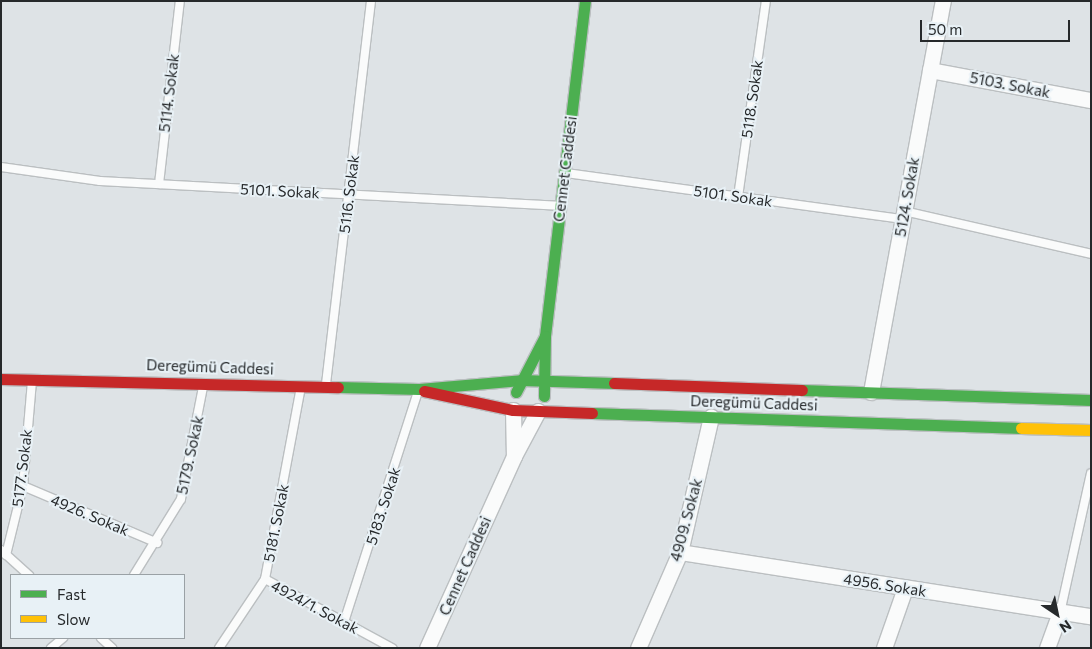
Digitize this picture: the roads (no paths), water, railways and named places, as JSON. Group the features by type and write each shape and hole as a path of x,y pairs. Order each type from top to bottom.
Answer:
{"main road":[{"name":"Cennet Caddesi","path":"538,411 547,381 545,336 585,1"},
{"name":"Cennet Caddesi","path":"513,410 521,380 545,336"},
{"name":"Deregümü Caddesi","path":"1,379 204,382 419,389 476,381 521,380 1091,400"},
{"name":"Deregümü Caddesi","path":"419,389 513,410 1091,430"}],"street":[{"name":"5124. Sokak","path":"871,392 943,1"},
{"name":"5103. Sokak","path":"930,70 1091,100"},
{"name":"Cennet Caddesi","path":"513,410 514,456"},
{"name":"Cennet Caddesi","path":"427,648 514,456 538,411"},
{"name":"4909. Sokak","path":"638,648 680,552 711,417"},
{"name":"4956. Sokak","path":"680,552 1060,613 1091,616"},
{"path":"884,648 905,588"},
{"path":"1047,648 1060,613"}],"lane":[{"name":"5114. Sokak","path":"159,184 180,1"},
{"name":"5116. Sokak","path":"326,386 371,1"},
{"name":"5118. Sokak","path":"738,197 766,1"},
{"name":"5101. Sokak","path":"1,167 159,184 560,206"},
{"name":"5101. Sokak","path":"564,173 738,197 903,215 1091,254"},
{"name":"5177. Sokak","path":"4,553 23,486 32,379"},
{"name":"5179. Sokak","path":"135,574 156,543 186,480 204,382"},
{"name":"5181. Sokak","path":"219,648 265,579 301,385"},
{"name":"5183. Sokak","path":"344,622 419,389"},
{"path":"1060,613 1091,473"},
{"name":"4926. Sokak","path":"23,486 156,543"},
{"path":"4,553 29,574"},
{"name":"4924/1. Sokak","path":"265,579 392,648"},
{"path":"51,648 62,639"},
{"path":"102,639 112,648"}]}
